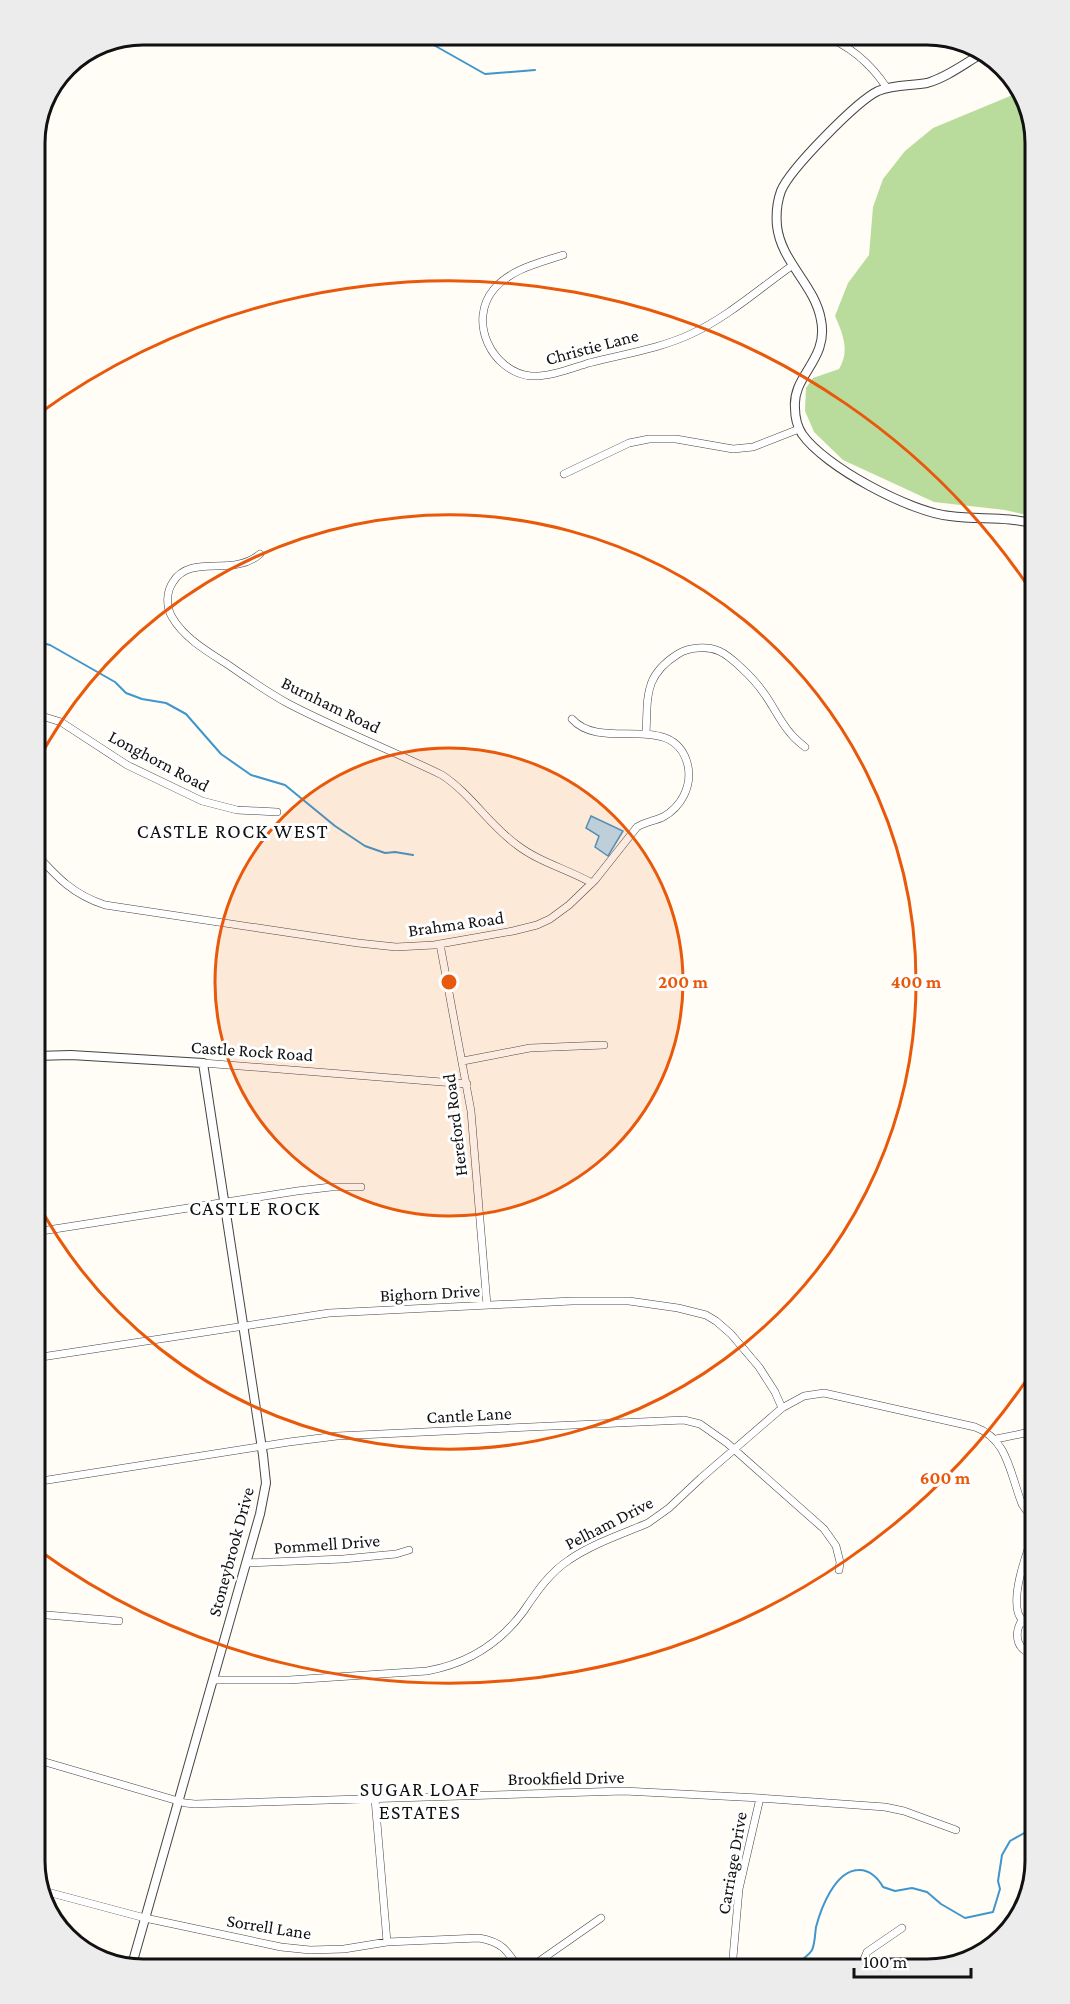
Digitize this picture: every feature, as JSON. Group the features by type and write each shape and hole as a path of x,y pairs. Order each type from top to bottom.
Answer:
{"street":[{"path":"844,45 872,68 887,88"},
{"path":"975,58 935,80 878,91 860,104 794,170 786,181 778,202 777,226 782,246 815,301 822,325 821,345 817,356 795,396 796,419 799,429 819,452 851,476 871,487 918,507 950,516 1004,518 1025,522"},
{"name":"Christie Lane","path":"563,255 511,274 494,289 485,305 483,326 491,350 504,364 523,374 541,376 690,334 728,312 793,265"},
{"path":"564,474 636,441 662,438 743,449 799,429"},
{"name":"Burnham Road","path":"260,554 239,565 192,568 178,575 170,587 168,603 169,611 178,625 207,651 287,703 442,775 460,788 502,833 517,845 549,864 592,883"},
{"path":"646,734 648,689 656,672 668,660 683,651 704,647 720,651 735,663 762,690 790,734 805,747"},
{"name":"Longhorn Road","path":"45,717 61,722 128,765 202,801 237,810 277,812"},
{"name":"Brahma Road","path":"45,863 70,888 86,899 105,904 358,943 396,946 440,944 537,925 565,909 592,883 637,827 672,811 686,790 687,762 680,749 667,738 646,734 587,730 572,719"},
{"name":"Hereford Road","path":"440,944 467,1084 487,1305"},
{"path":"463,1061 530,1048 604,1045"},
{"name":"Castle Rock Road","path":"45,1056 71,1055 203,1063 467,1084"},
{"name":"Stoneybrook Drive","path":"134,1958 247,1563 266,1483 203,1063"},
{"path":"45,1230 331,1187 361,1187"},
{"name":"Bighorn Drive","path":"45,1356 329,1313 572,1301 620,1301 678,1308 706,1316 726,1329 759,1367 782,1408"},
{"name":"Pelham Drive","path":"213,1680 289,1680 427,1671 456,1664 487,1647 512,1625 547,1580 569,1560 648,1523 660,1515 782,1408 804,1396 824,1393 975,1427 988,1432 996,1439"},
{"name":"Cantle Lane","path":"45,1480 337,1436 684,1420 700,1424 734,1449 824,1529 836,1546 840,1562 839,1570"},
{"path":"1025,1433 996,1439 1003,1451 1025,1508"},
{"name":"Pommell Drive","path":"247,1563 344,1559 396,1554 409,1550"},
{"path":"1025,1561 1018,1584 1017,1611 1025,1622"},
{"path":"45,1615 119,1621"},
{"path":"1022,1620 1017,1631 1019,1644 1025,1651"},
{"name":"Brookfield Drive","path":"45,1762 185,1803 214,1805 624,1791 885,1807 904,1811 956,1830"},
{"name":"Carriage Drive","path":"733,1959 739,1889 760,1798"},
{"path":"375,1799 387,1942"},
{"name":"Sorrell Lane","path":"50,1893 145,1918 282,1947 310,1950 344,1949 387,1942 479,1938 492,1940 503,1946 512,1959"},
{"path":"542,1959 601,1918"},
{"path":"864,1959 867,1952 902,1928"}],"green space":[{"path":"1013,95 1023,124 1025,143 1025,515 1005,510 934,502 843,460 814,432 805,411 806,388 813,378 839,369 842,362 844,342 835,316 848,283 869,255 873,207 883,179 905,151 933,128"}],"water":[{"path":"591,816 623,831 608,856 595,847 599,836 586,828"}],"waterway":[{"path":"434,45 485,74 535,70"},
{"path":"45,644 115,682 126,693 142,699 166,703 186,714 221,754 251,775 285,785 335,826 365,846 385,853 413,855"},
{"path":"803,1959 812,1950 821,1910 830,1892 842,1877 858,1870 866,1871 876,1877 883,1887 895,1891 912,1888 927,1892 941,1904 965,1918 993,1912 1000,1889 998,1881 1002,1855 1010,1841 1025,1833"}],"district":[{"name":"CASTLE ROCK WEST","path":"233,831"},
{"name":"CASTLE ROCK","path":"255,1208"},
{"name":"SUGAR LOAF ESTATES","path":"420,1800"}]}
